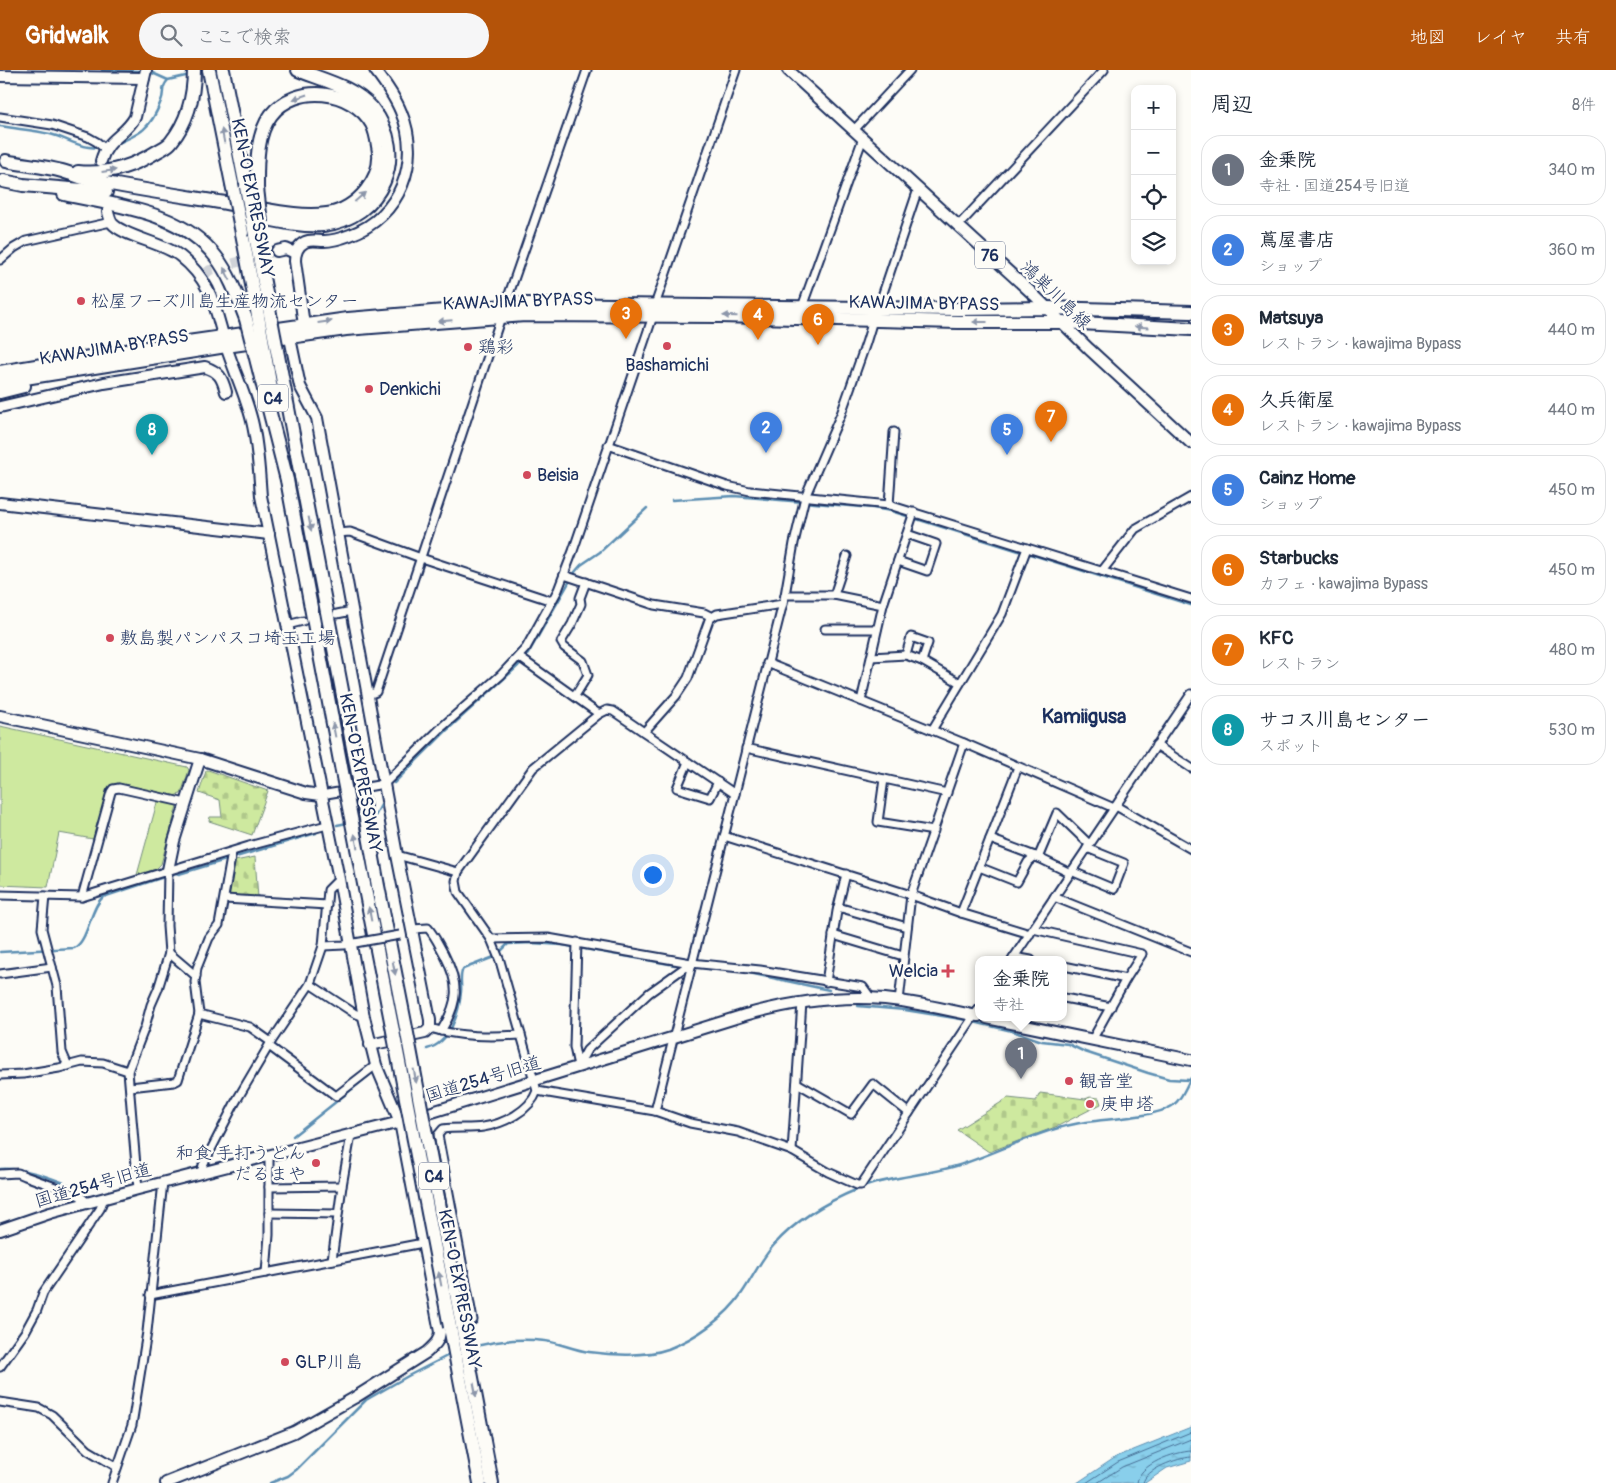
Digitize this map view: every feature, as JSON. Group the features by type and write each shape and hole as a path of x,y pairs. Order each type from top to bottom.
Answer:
{"highway":[{"path":"6,161 60,171 88,173 122,169 149,157 170,144 181,128 190,107 194,70"},
{"path":"24,185 91,190 298,224 322,225 340,221 362,210 372,202 380,190 389,164 387,140 381,122 372,109 353,92 298,70"},
{"name":"KEN-O EXPRESSWAY","path":"223,72 251,187"},
{"name":"KEN-O EXPRESSWAY","path":"210,73 242,233 302,476 378,886 400,1029 480,1483"},
{"path":"60,171 92,181 173,195 301,215 328,214 342,210 356,201 367,190 374,177 378,164 379,148 372,125 362,111 338,98 320,94 307,94 289,101 272,114 265,126 251,187"},
{"path":"3,181 149,213 168,220 203,243 216,257 230,280 263,316"},
{"name":"C4","path":"251,187 259,236 263,316"},
{"name":"KAWAJIMA BYPASS","path":"0,372 226,341 290,338 346,329 503,311 527,304 873,320 1062,322 1191,328"},
{"name":"KAWAJIMA BYPASS","path":"654,310 802,306 1047,308 1191,312"},
{"name":"KAWAJIMA BYPASS","path":"0,382 77,371 304,325 348,319 503,311"},
{"name":"KEN-O EXPRESSWAY","path":"263,316 287,480 343,778 365,889 400,1029 492,1483"},
{"path":"0,392 77,371"}],"street":[{"path":"304,325 295,253 307,241 332,240 350,236 366,228 380,218 395,202 404,184 410,159 408,132 401,112 375,70"},
{"path":"368,695 376,692 503,311 586,70"},
{"path":"0,716 200,759 321,795 384,784 442,726 519,657 552,601 564,575 736,70"},
{"name":"鴻巣川島線","path":"788,70 1191,442"},
{"path":"854,130 910,70"},
{"path":"958,226 1104,70"},
{"path":"0,76 145,75 132,124 107,146 101,161"},
{"path":"0,117 52,125 88,137 107,146"},
{"path":"802,306 863,138"},
{"path":"878,308 918,189"},
{"path":"0,260 26,241 110,217 124,230 179,255 203,276 209,290 252,420 261,496 339,879 364,1017 376,1065 400,1122 439,1324 439,1339 427,1352 315,1421 294,1432 166,1483"},
{"path":"277,251 286,250 295,253"},
{"path":"655,1111 691,962 783,604 794,543 805,497 840,414 873,320"},
{"path":"290,338 300,386 317,418 397,855 430,1020 430,1028 425,1033 414,1037 370,1045"},
{"path":"0,406 104,383 205,367 216,370 221,375 226,392"},
{"path":"889,504 894,432"},
{"path":"608,445 727,486 750,491 889,504 1191,599"},
{"path":"1102,571 1135,529 1191,497"},
{"path":"0,503 269,534"},
{"path":"861,701 883,605 914,512"},
{"path":"337,532 350,532 421,558 552,601"},
{"path":"898,561 927,571 936,544 907,534"},
{"path":"932,730 1002,614 1027,548"},
{"path":"834,595 847,556"},
{"path":"564,575 654,605 704,613 712,617"},
{"path":"575,696 588,675 583,661 564,647 561,642 581,604 580,598 586,582"},
{"path":"785,595 834,595 883,605"},
{"path":"644,732 676,696 688,678 709,620 712,617 717,614 783,604"},
{"path":"337,614 352,611"},
{"path":"288,624 303,621"},
{"path":"825,628 877,629"},
{"path":"906,655 911,637 928,643 922,661"},
{"path":"871,657 906,655 922,661 960,683"},
{"path":"519,657 599,714"},
{"path":"767,663 1115,807 1191,849"},
{"path":"1015,956 1191,694"},
{"path":"473,1320 438,1134 443,1129 483,1127 504,1121 518,1113 534,1098 536,1086 506,977 491,939 458,892 456,881 458,872 533,768 599,714 607,710 613,711 735,794"},
{"path":"899,1001 911,895 964,743"},
{"path":"1156,745 1191,768"},
{"path":"746,748 947,793"},
{"path":"138,1189 128,1071 169,954 167,926 169,860 200,759"},
{"path":"688,762 677,788 710,798 718,782"},
{"path":"961,913 1018,767"},
{"path":"884,779 878,822 934,831"},
{"path":"82,896 110,792 119,788 186,803"},
{"path":"979,867 1017,882 1028,862 1036,857 1057,812 1088,846 1124,863 1114,888 1070,872 1036,857 990,839"},
{"path":"0,895 82,896 168,870 231,856 327,825"},
{"path":"724,836 911,895 961,913 1032,931 1142,954 1092,1040"},
{"path":"397,855 458,872"},
{"path":"130,1087 178,1080 199,1014 196,976 209,938 219,925 231,856"},
{"path":"826,982 838,907 846,874"},
{"path":"201,1173 235,1103 270,1044 310,984 323,946 328,890 339,879"},
{"path":"45,896 42,929 57,986 62,1052 68,1066"},
{"path":"1054,897 1191,952"},
{"path":"225,899 326,905"},
{"path":"838,907 907,928"},
{"path":"323,946 351,944 428,928 448,962 456,982 456,997 445,1032"},
{"path":"833,935 904,956"},
{"path":"491,939 548,938 577,945 760,970 863,987 871,998"},
{"path":"577,945 574,1047 578,1066"},
{"path":"169,954 196,976"},
{"path":"578,1066 587,1050 642,1000 691,962"},
{"path":"0,974 52,967"},
{"path":"1067,967 1126,979"},
{"path":"310,984 354,1013 364,1017"},
{"name":"国道254号旧道","path":"0,1230 104,1198 536,1086 578,1066 764,1010 802,1002 838,998 871,998 899,1001 974,1017"},
{"path":"1067,999 1110,1007"},
{"path":"792,1151 802,1002"},
{"path":"199,1014 250,1027 336,1096 376,1065"},
{"path":"536,1086 655,1111 690,1123 738,1132 792,1151 828,1172 861,1185 974,1017"},
{"path":"1001,1021 1191,1060"},
{"path":"430,1028 445,1032 494,1037 522,1035"},
{"path":"0,1075 23,1074 82,1062 103,1063 128,1071"},
{"path":"797,1083 851,1114 874,1084 909,1113"},
{"path":"332,1260 351,1135"},
{"path":"266,1273 269,1156"},
{"path":"0,1174 25,1176 80,1196 88,1203"},
{"path":"112,1483 132,1425 147,1332 164,1182"},
{"path":"269,1188 342,1186"},
{"path":"0,1367 25,1332 37,1310 43,1293 100,1209 104,1198"},
{"path":"269,1213 338,1214"},
{"path":"150,1296 423,1243"},
{"path":"439,1324 471,1308"},
{"path":"0,1402 38,1408 52,1415 88,1450 117,1467"}],"green space":[{"path":"0,726 187,767 189,770 181,794 173,796 118,783 108,788 93,839 59,833 48,887 0,885"},
{"path":"208,770 268,791 252,835 209,821 210,817 222,817 220,800 199,793"},
{"path":"158,799 176,803 177,806 161,864 156,869 137,875"},
{"path":"255,857 258,898 231,896 229,894 235,861"},
{"path":"1040,1093 1085,1099 1090,1097 1099,1098 1101,1104 1058,1126 989,1152 957,1130 1008,1098 1036,1101"}],"water":[{"path":"1191,1427 1191,1461 1167,1468 1145,1483 1077,1483 1116,1457"}],"waterway":[{"path":"102,70 143,71"},
{"path":"148,71 168,80 190,75"},
{"path":"114,145 138,134 149,124 157,110 164,86 168,80"},
{"path":"0,126 44,133 87,147 99,147"},
{"path":"672,500 734,496 873,508 891,511 1022,552"},
{"path":"394,783 446,731 518,666 528,654 575,572 581,565 600,552 647,508"},
{"path":"1030,554 1191,605"},
{"path":"370,819 374,818 381,805"},
{"path":"337,825 347,823"},
{"path":"0,952 74,948 83,939 95,909 103,897 176,873 179,874 316,833"},
{"path":"501,951 508,944 562,945 675,965"},
{"path":"427,1049 442,1041 452,1026 460,1001 461,974 463,969 494,957"},
{"path":"709,969 720,969"},
{"path":"740,971 829,990"},
{"path":"858,1006 905,1010 961,1019 1012,1031 1042,1041 1068,1044 1085,1052 1169,1079 1189,1080"},
{"path":"293,1136 371,1074"},
{"path":"866,1186 956,1166 1045,1132 1075,1124 1140,1116 1164,1110 1178,1100 1191,1078"},
{"path":"0,1169 22,1170 34,1173 87,1192"},
{"path":"470,1348 498,1341 526,1340 551,1342 583,1351 608,1354 628,1355 659,1352 668,1349 700,1333 728,1310 742,1293 769,1250 792,1227 823,1206 858,1189"},
{"path":"270,1483 288,1476 296,1470 366,1400 451,1354"}],"tunnel":[{"path":"205,274 210,270 277,251"}],"place":[{"name":"松屋フーズ川島生産物流センター","path":"81,301"},
{"name":"Matsuya","path":"626,339"},
{"name":"久兵衛屋","path":"758,340"},
{"name":"Starbucks","path":"818,345"},
{"name":"Bashamichi","path":"667,346"},
{"name":"鶏彩","path":"468,347"},
{"name":"Denkichi","path":"369,389"},
{"name":"KFC","path":"1051,442"},
{"name":"蔦屋書店","path":"766,453"},
{"name":"サコス川島センター","path":"152,455"},
{"name":"Cainz Home","path":"1007,455"},
{"name":"Beisia","path":"527,475"},
{"name":"敷島製パンパスコ埼玉工場","path":"110,638"},
{"name":"Welcia","path":"948,971"},
{"name":"金乗院","path":"1021,1079"},
{"name":"観音堂","path":"1069,1081"},
{"name":"庚申塔","path":"1090,1104"},
{"name":"和食 手打うどん だるまや","path":"316,1163"},
{"name":"GLP川島","path":"285,1362"}],"district":[{"name":"Kamiigusa","path":"1084,716"}]}
